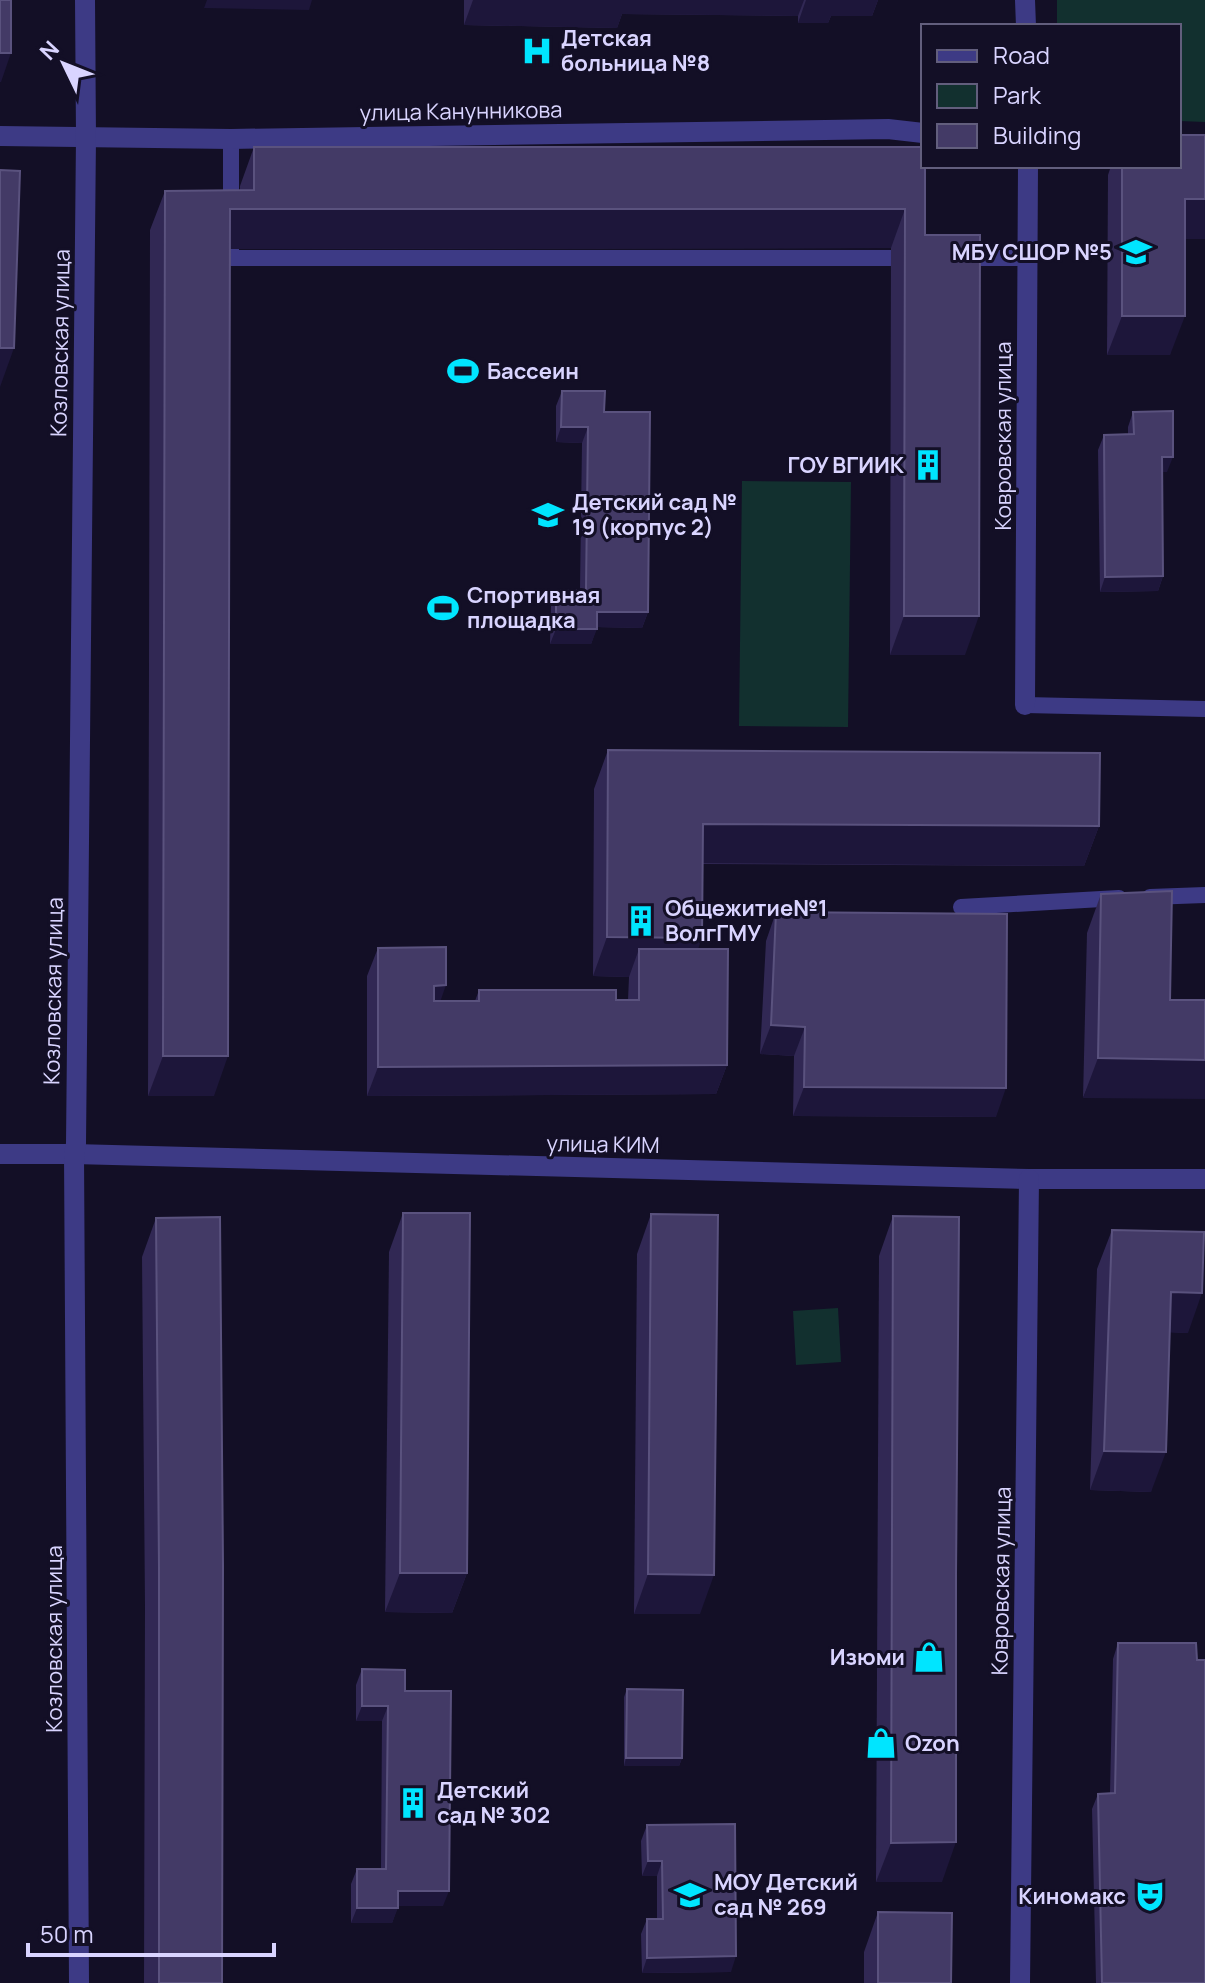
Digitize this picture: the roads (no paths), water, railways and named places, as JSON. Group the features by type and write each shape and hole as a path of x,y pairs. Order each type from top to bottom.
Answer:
{"street":[{"name":"Козловская улица","path":"79,1983 74,1154 85,0"},
{"path":"1025,0 1026,24"},
{"name":"улица Канунникова","path":"0,136 231,139 888,129 921,133"},
{"name":"Ковровская улица","path":"1025,705 1028,168"},
{"name":"улица КИМ","path":"0,1154 1029,1179 1205,1179"},
{"name":"Ковровская улица","path":"1020,1983 1029,1179"}],"lane":[{"path":"231,139 231,258 1028,258"},
{"path":"1025,705 1205,709"},
{"path":"961,907 1205,895"}],"place":[{"name":"Детская больница №8","path":"537,51"},
{"name":"МБУ СШОР №5","path":"1136,252"},
{"name":"Бассеин","path":"463,371"},
{"name":"ГОУ ВГИИК","path":"928,465"},
{"name":"Детский сад № 19 (корпус 2)","path":"548,515"},
{"name":"Спортивная площадка","path":"443,608"},
{"name":"Общежитие№1 ВолгГМУ","path":"641,921"},
{"name":"Изюми","path":"929,1657"},
{"name":"Ozon","path":"881,1743"},
{"name":"Детский сад № 302","path":"413,1803"},
{"name":"МОУ Детский сад № 269","path":"690,1895"},
{"name":"Киномакс","path":"1150,1896"}]}
